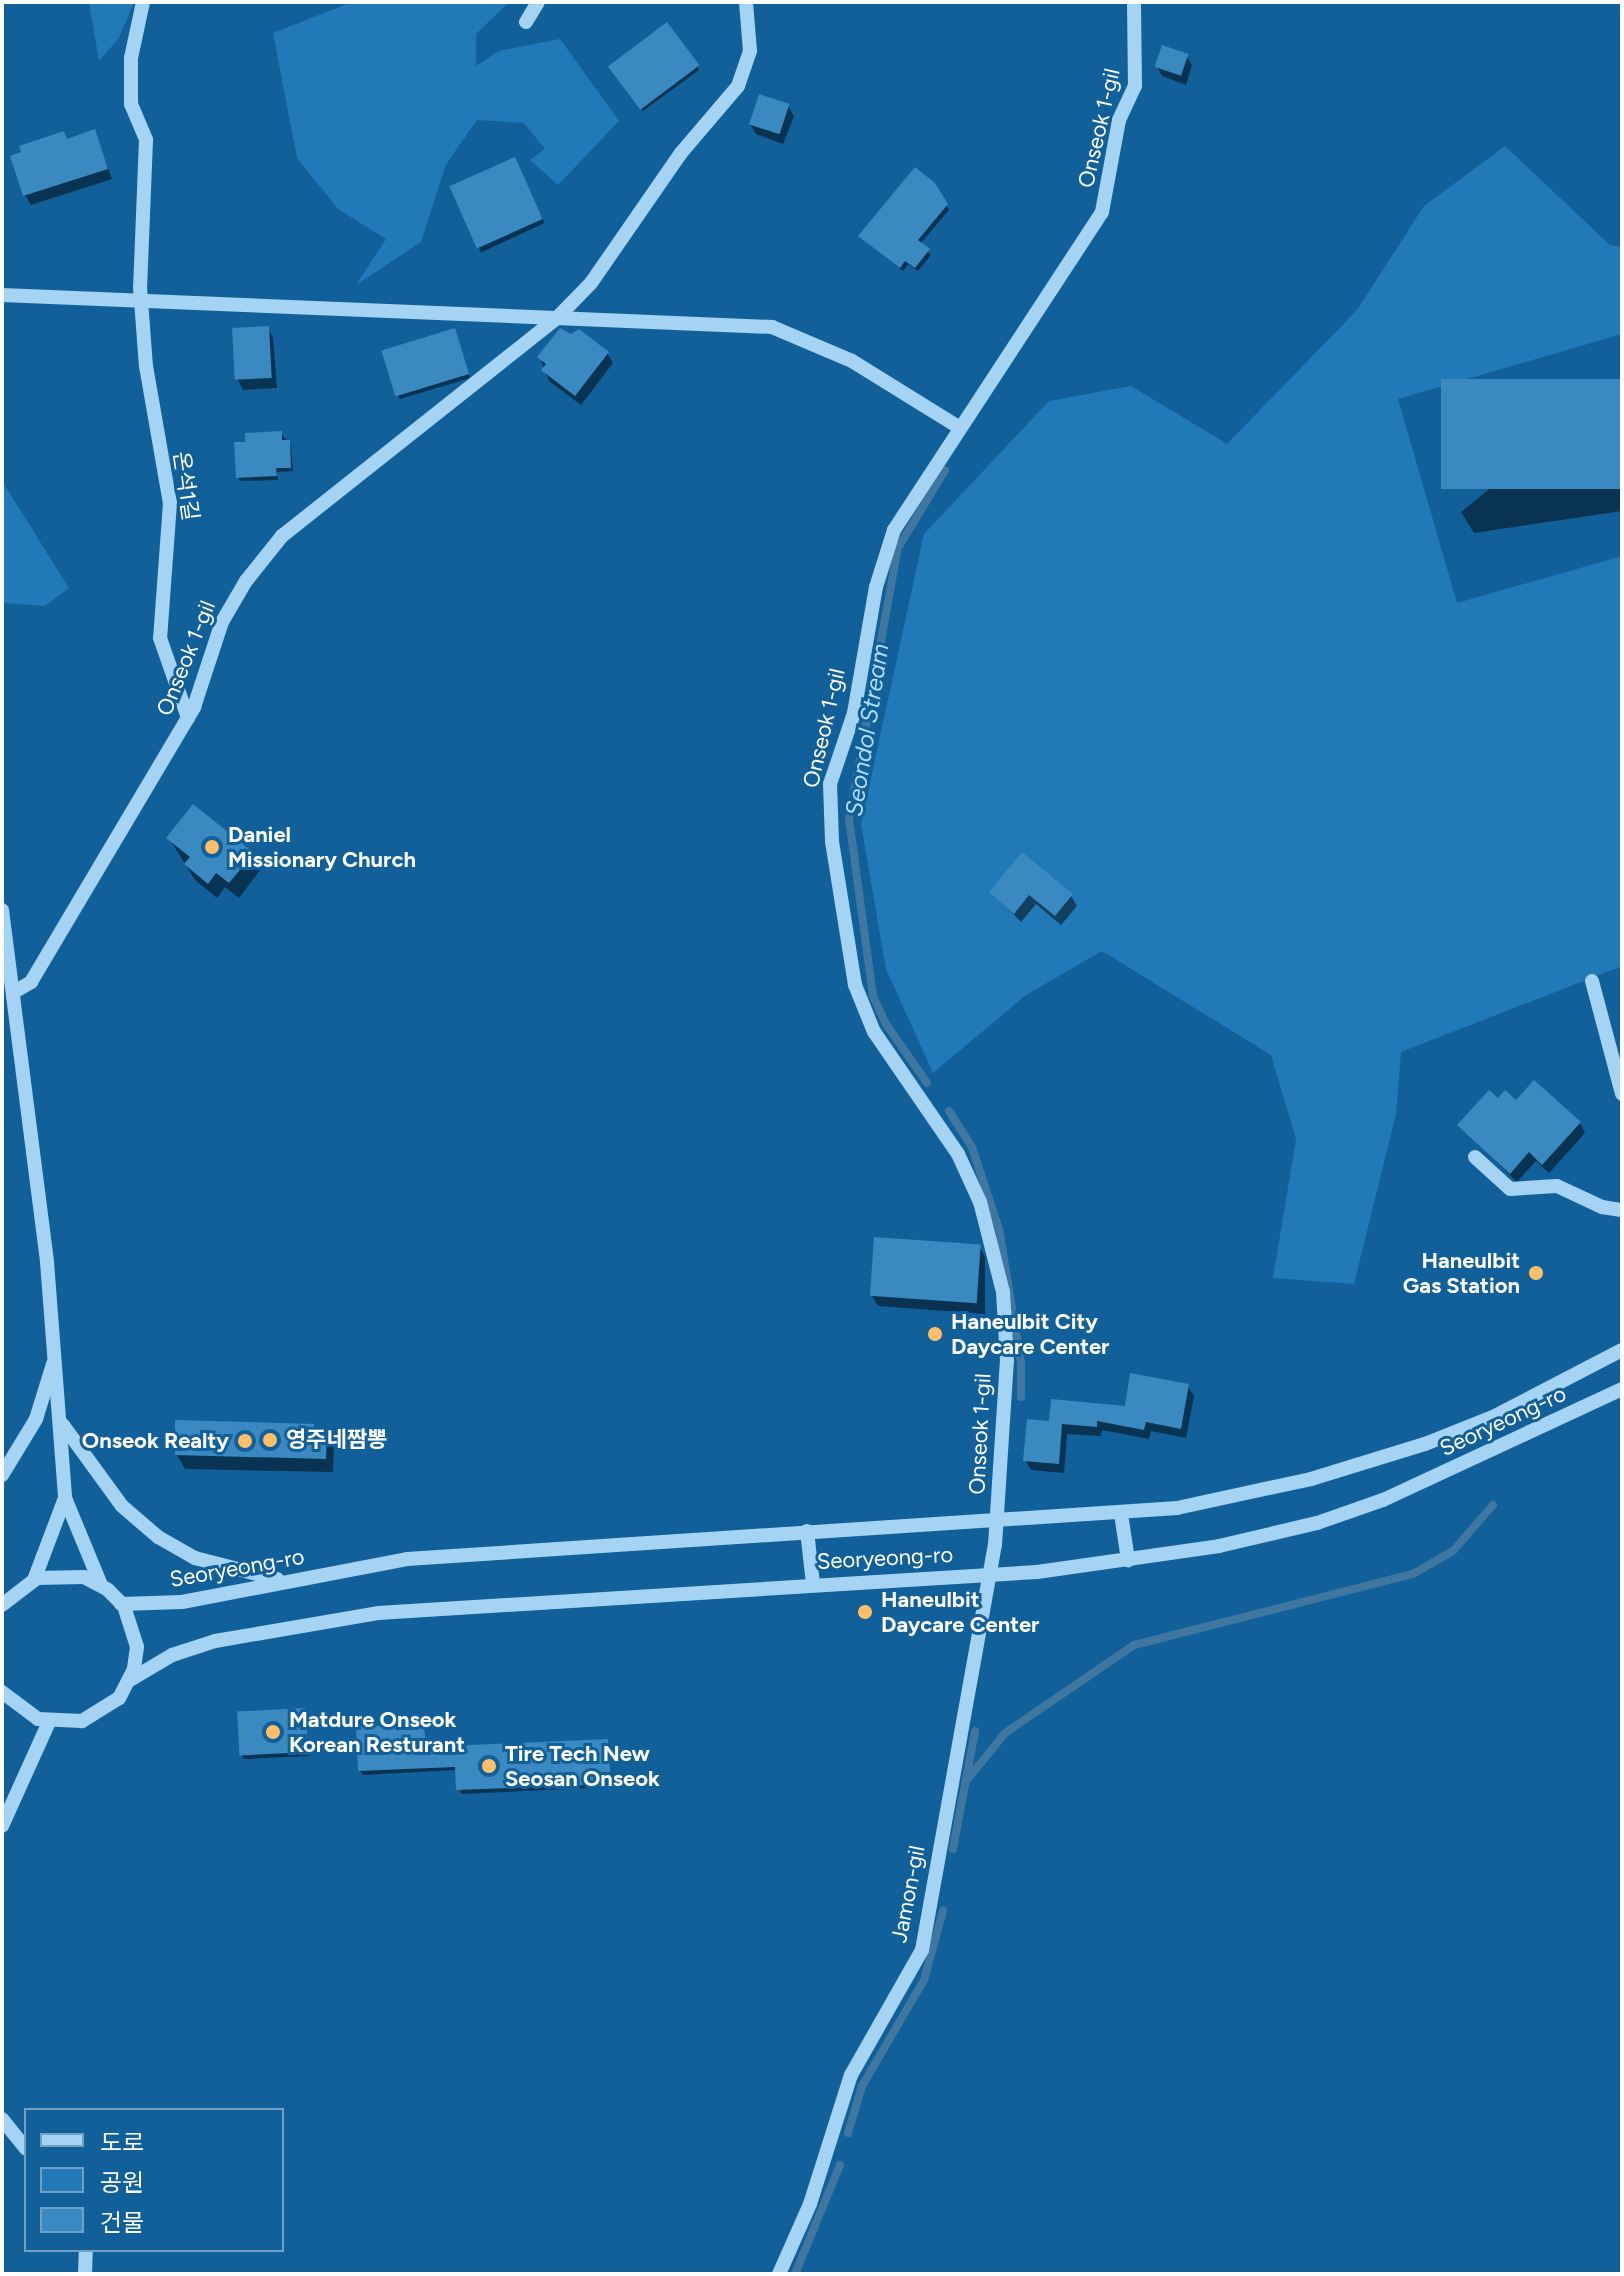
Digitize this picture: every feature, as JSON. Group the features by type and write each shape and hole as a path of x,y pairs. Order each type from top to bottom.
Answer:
{"street":[{"name":"온석1길","path":"143,2 131,58 131,104 146,140 141,303 146,366 170,503 160,638 188,718"},
{"path":"526,22 538,2"},
{"name":"Onseok 1-gil","path":"14,992 31,982 188,718 233,600 282,536 556,319 591,283 681,153 738,86 750,51 746,2"},
{"name":"Onseok 1-gil","path":"995,1545 1006,1322 992,1241 958,1154 865,1016 851,969 829,800 854,713 887,545 1102,212 1119,120 1135,86 1134,2"},
{"path":"2,295 141,303 755,325 791,331 890,381 960,428"},
{"path":"2,910 55,1348 63,1425 65,1498 101,1585 121,1604 136,1636 130,1680"},
{"path":"1592,981 1622,1094"},
{"path":"1475,1157 1510,1189 1557,1186 1602,1207 1622,1210"},
{"path":"2,1475 36,1419 55,1348"},
{"name":"Seoryeong-ro","path":"121,1604 182,1602 407,1559 807,1531 1121,1514 1243,1497 1384,1458 1495,1416 1622,1350"},
{"name":"Seoryeong-ro","path":"49,1722 82,1721 102,1712 130,1680 187,1649 270,1628 378,1613 990,1575 1128,1560 1261,1538 1370,1505 1622,1389"},
{"path":"63,1425 122,1506 158,1537 220,1566 289,1581"},
{"path":"34,1580 65,1498"},
{"path":"1121,1514 1128,1560"},
{"path":"807,1531 813,1584"},
{"name":"Jamon-gil","path":"779,2274 817,2182 851,2075 922,1950 995,1545"},
{"path":"2,1605 34,1580 65,1574 101,1585"},
{"path":"2,1692 28,1715 49,1722 2,1826"},
{"path":"2,2119 24,2146"},
{"path":"85,2274 86,2252"}],"green space":[{"path":"89,2 134,2 119,38 99,61"},
{"path":"352,2 509,2 476,34 476,66 499,51 560,39 619,121 558,185 530,160 545,149 524,123 477,120 446,164 421,242 356,285 386,239 338,209 297,158 273,33"},
{"path":"1505,146 1610,245 1622,247 1622,334 1398,399 1457,603 1622,556 1622,966 1401,1052 1396,1114 1354,1284 1273,1278 1296,1139 1271,1055 1102,951 1026,995 933,1073 886,969 861,824 924,534 1049,401 1131,386 1227,444 1357,310 1424,206"},
{"path":"2,481 69,588 45,606 2,603"}],"building":[{"path":"667,22 699,65 640,110 608,67"},
{"path":"1162,45 1188,54 1181,76 1155,67"},
{"path":"759,94 789,104 780,134 749,124"},
{"path":"95,129 108,169 23,196 10,156 21,152 19,146 64,131 67,139"},
{"path":"515,157 543,219 477,248 449,186"},
{"path":"915,167 935,183 948,204 918,240 930,249 915,268 905,261 900,268 858,236"},
{"path":"269,326 272,378 235,380 232,328"},
{"path":"455,328 469,374 395,396 381,351"},
{"path":"560,328 571,334 579,329 609,352 575,396 541,370 546,364 537,357"},
{"path":"1441,379 1622,379 1622,489 1441,489"},
{"path":"282,431 282,440 290,440 291,468 276,468 277,476 236,478 234,442 245,442 245,433"},
{"name":"Daniel Missionary Church","path":"193,804 254,853 229,883 216,873 208,884 184,864 190,857 166,838"},
{"path":"1022,852 1073,894 1055,916 1029,895 1014,914 989,892"},
{"path":"1534,1080 1581,1122 1542,1165 1529,1152 1510,1174 1457,1125 1489,1090 1498,1098 1505,1090 1516,1100"},
{"name":"Haneulbit City Daycare Center","path":"874,1237 981,1244 977,1303 870,1296"},
{"path":"1130,1373 1189,1384 1181,1429 1146,1422 1144,1430 1097,1421 1097,1427 1062,1424 1059,1464 1023,1461 1027,1419 1049,1421 1051,1399 1125,1406"},
{"path":"175,1420 314,1424 314,1432 327,1432 326,1459 175,1455"},
{"name":"Matdure Onseok Korean Resturant","path":"306,1708 308,1752 239,1756 237,1712"},
{"path":"424,1724 426,1747 608,1739 611,1784 456,1790 455,1767 358,1771 356,1727"}],"waterway":[{"name":"Seondol Stream","path":"927,1083 886,1024 873,996 849,819 898,548 945,470"},
{"name":"Seondol Stream","path":"949,1111 972,1147 999,1229 1021,1363 1021,1397"},
{"path":"967,1780 1005,1733 1134,1645 1413,1574 1453,1551 1493,1505"},
{"name":"Seondol Stream","path":"953,1849 975,1731"},
{"name":"Seondol Stream","path":"848,2133 862,2086 924,1980 943,1911"},
{"name":"Seondol Stream","path":"795,2274 840,2165"}],"place":[{"name":"Daniel Missionary Church","path":"212,847"},
{"name":"Haneulbit Gas Station","path":"1536,1273"},
{"name":"Haneulbit City Daycare Center","path":"935,1334"},
{"name":"영주네짬뽕","path":"270,1440"},
{"name":"Onseok Realty","path":"245,1441"},
{"name":"Haneulbit Daycare Center","path":"865,1612"},
{"name":"Matdure Onseok Korean Resturant","path":"273,1732"},
{"name":"Tire Tech New Seosan Onseok","path":"489,1766"}]}
